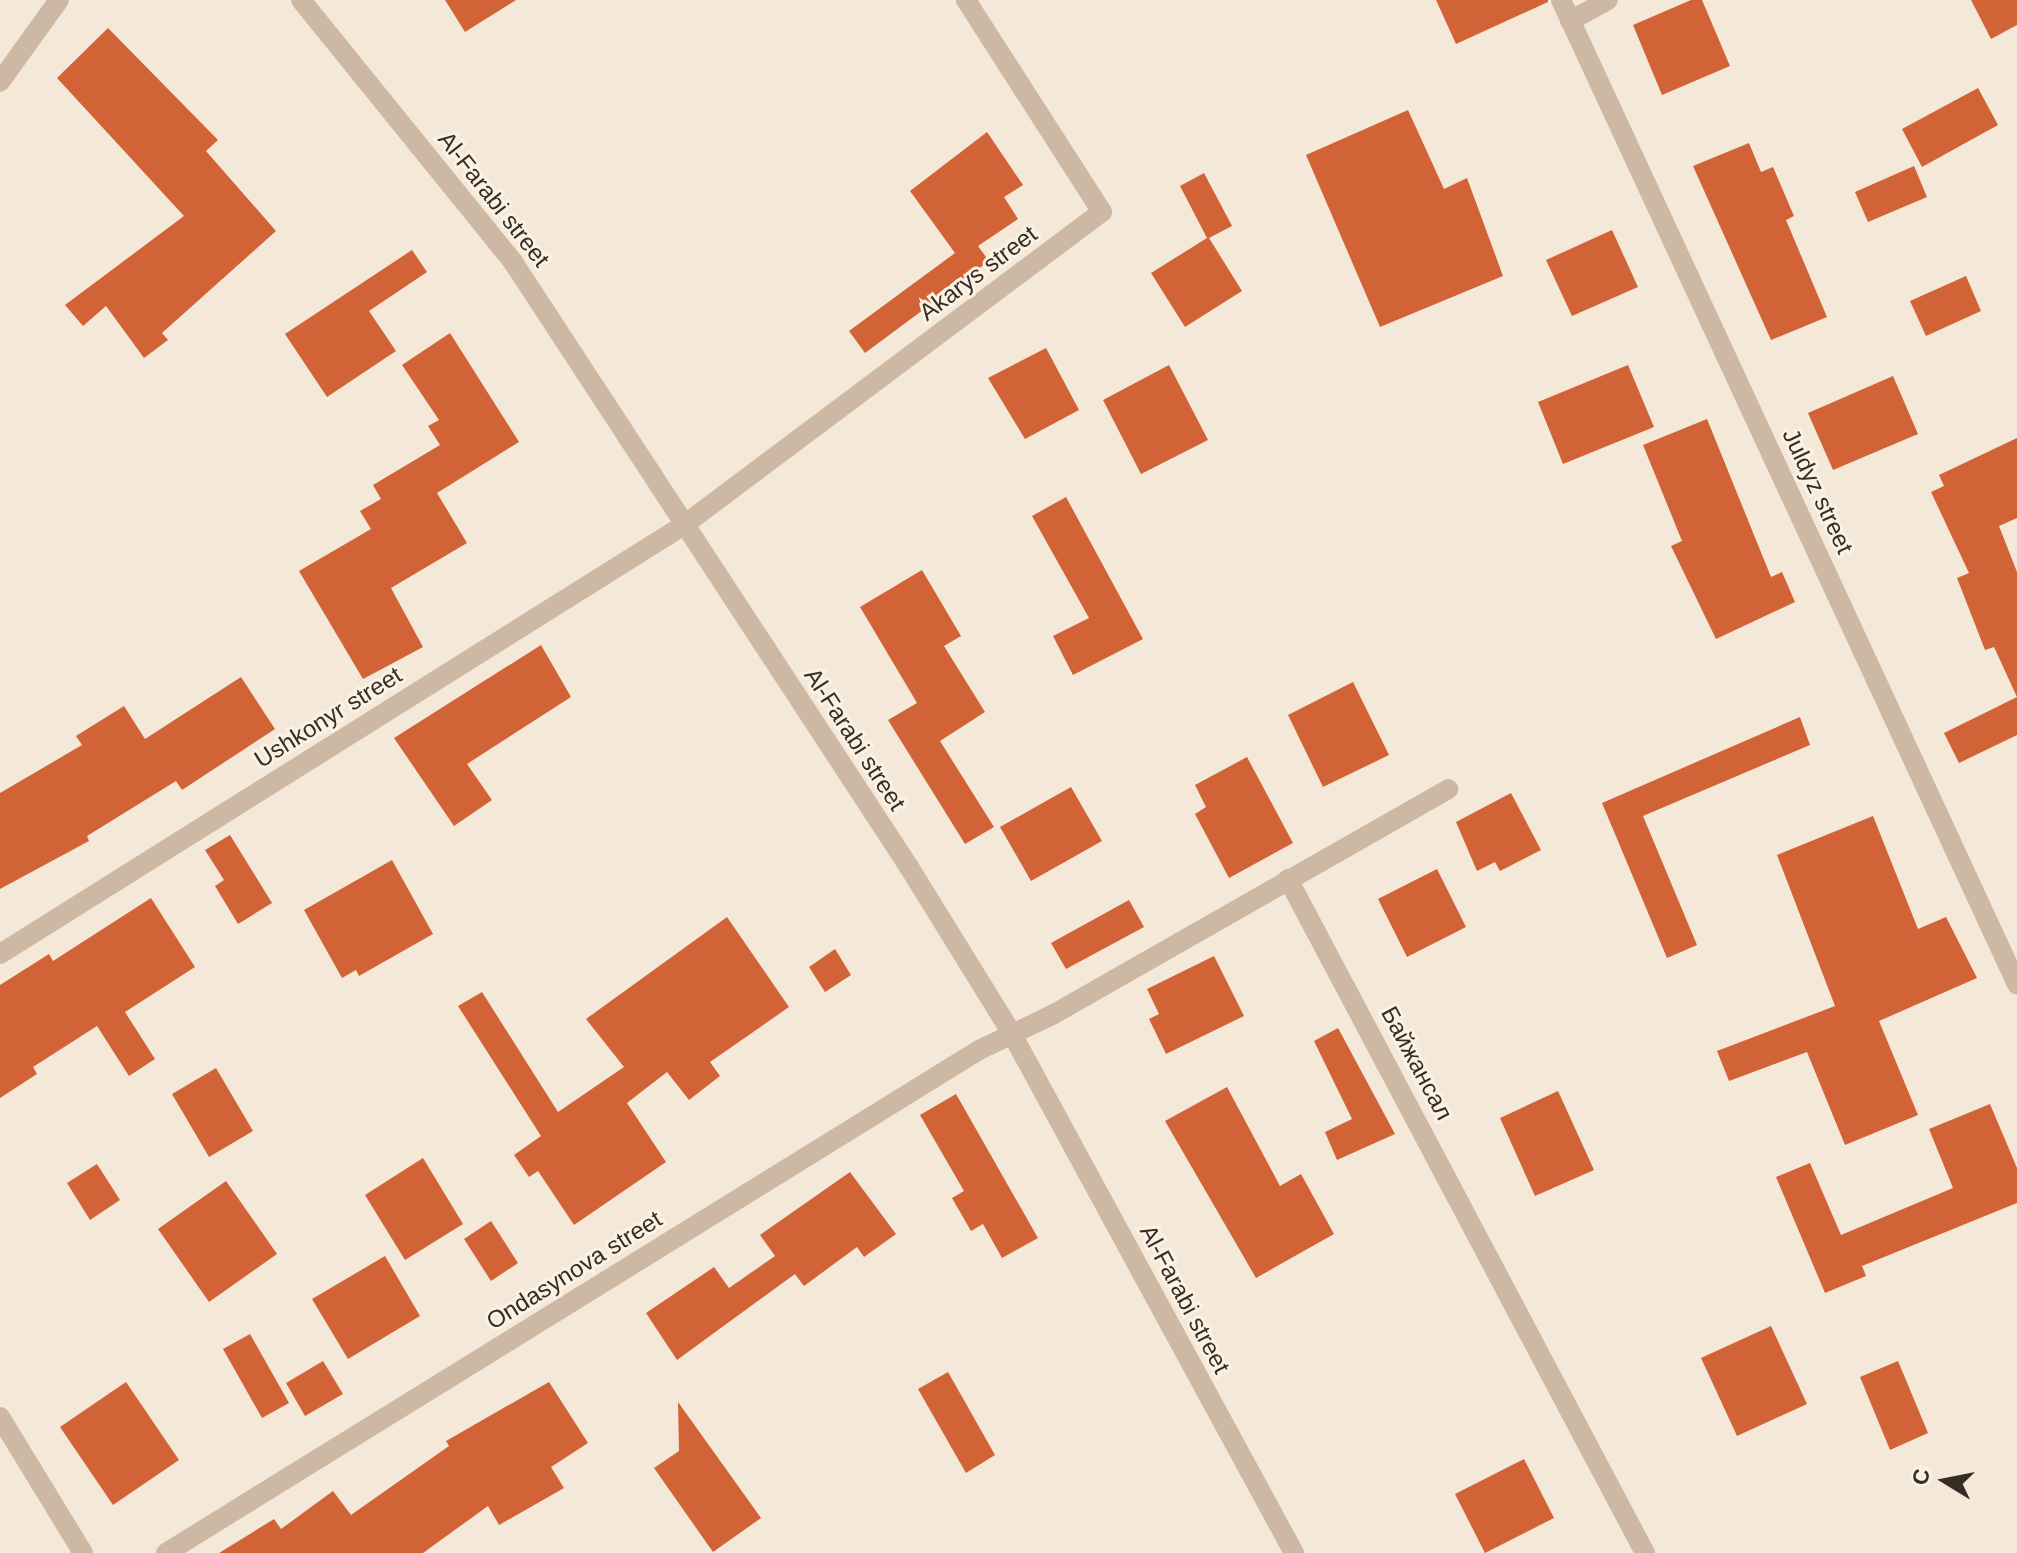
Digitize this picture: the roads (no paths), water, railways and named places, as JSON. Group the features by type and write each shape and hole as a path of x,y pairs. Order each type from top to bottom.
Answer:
{"street":[{"path":"0,82 59,0"},
{"name":"Al-Farabi street","path":"301,0 513,262 1012,1034 1294,1553"},
{"name":"Akarys street","path":"684,525 1102,212 966,0"},
{"name":"Juldyz street","path":"1561,0 2017,984"},
{"path":"1570,21 1608,0"},
{"name":"Ushkonyr street","path":"0,954 684,525"},
{"path":"1012,1034 1448,789"},
{"name":"Байжансал","path":"1288,879 1645,1553"},
{"name":"Ondasynova street","path":"166,1553 1012,1034"},
{"path":"0,1417 83,1553"}]}
